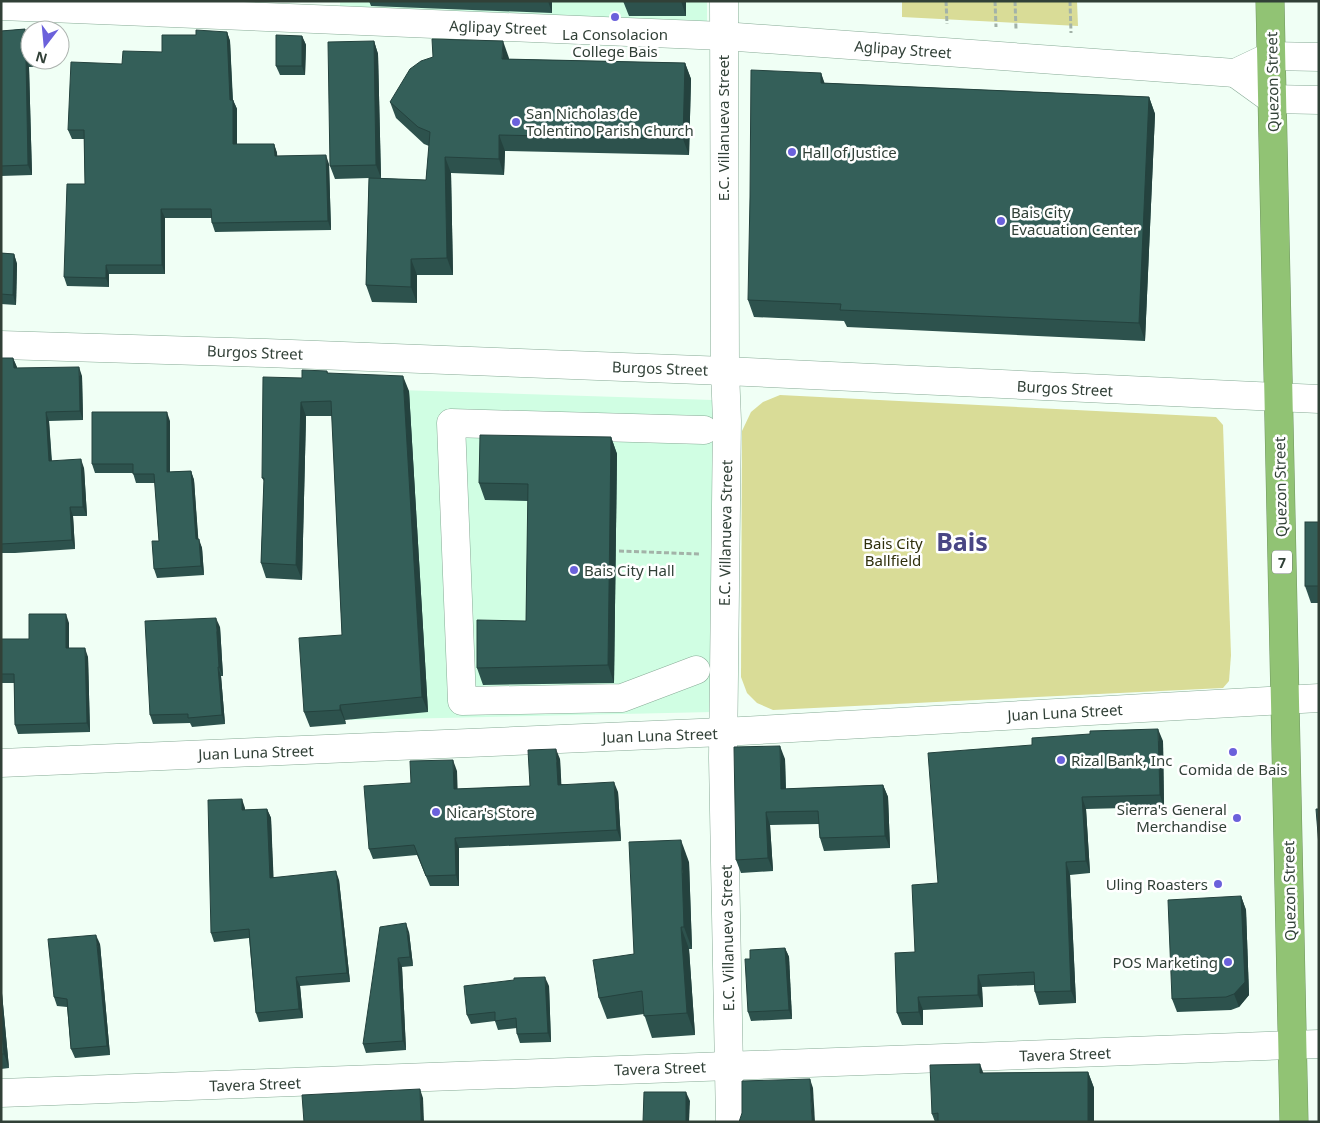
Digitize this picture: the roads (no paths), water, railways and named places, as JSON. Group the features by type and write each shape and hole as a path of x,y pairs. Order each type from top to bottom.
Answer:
{"highway":[{"name":"Quezon Street","path":"1270,1 1285,699 1306,1045 1294,1122"}],"street":[{"name":"E.C. Villanueva Street","path":"724,1 725,371 727,421 723,732 730,1122"},
{"name":"Aglipay Street","path":"1,6 723,36 1234,73 1271,56 1319,57"},
{"path":"1234,73 1272,99 1319,100"},
{"name":"Burgos Street","path":"1,344 266,352 725,371 1319,399"},
{"path":"696,670 622,698 462,702 451,423 704,430"},
{"name":"Juan Luna Street","path":"1,763 723,732 1319,698"},
{"name":"Tavera Street","path":"1,1093 1306,1045"}],"place":[{"name":"La Consolacion College Bais","path":"615,17"},
{"name":"San Nicholas de Tolentino Parish Church","path":"516,122"},
{"name":"Hall of Justice","path":"792,152"},
{"name":"Bais City Evacuation Center","path":"1001,221"},
{"name":"Bais City Hall","path":"574,570"},
{"name":"Comida de Bais","path":"1233,752"},
{"name":"Rizal Bank, Inc","path":"1061,760"},
{"name":"Nicar's Store","path":"436,812"},
{"name":"Sierra's General Merchandise","path":"1237,818"},
{"name":"Uling Roasters","path":"1218,884"},
{"name":"POS Marketing","path":"1228,962"}],"district":[{"name":"Bais","path":"962,541"}],"park label":[{"name":"Bais City Ballfield","path":"893,552"}]}
